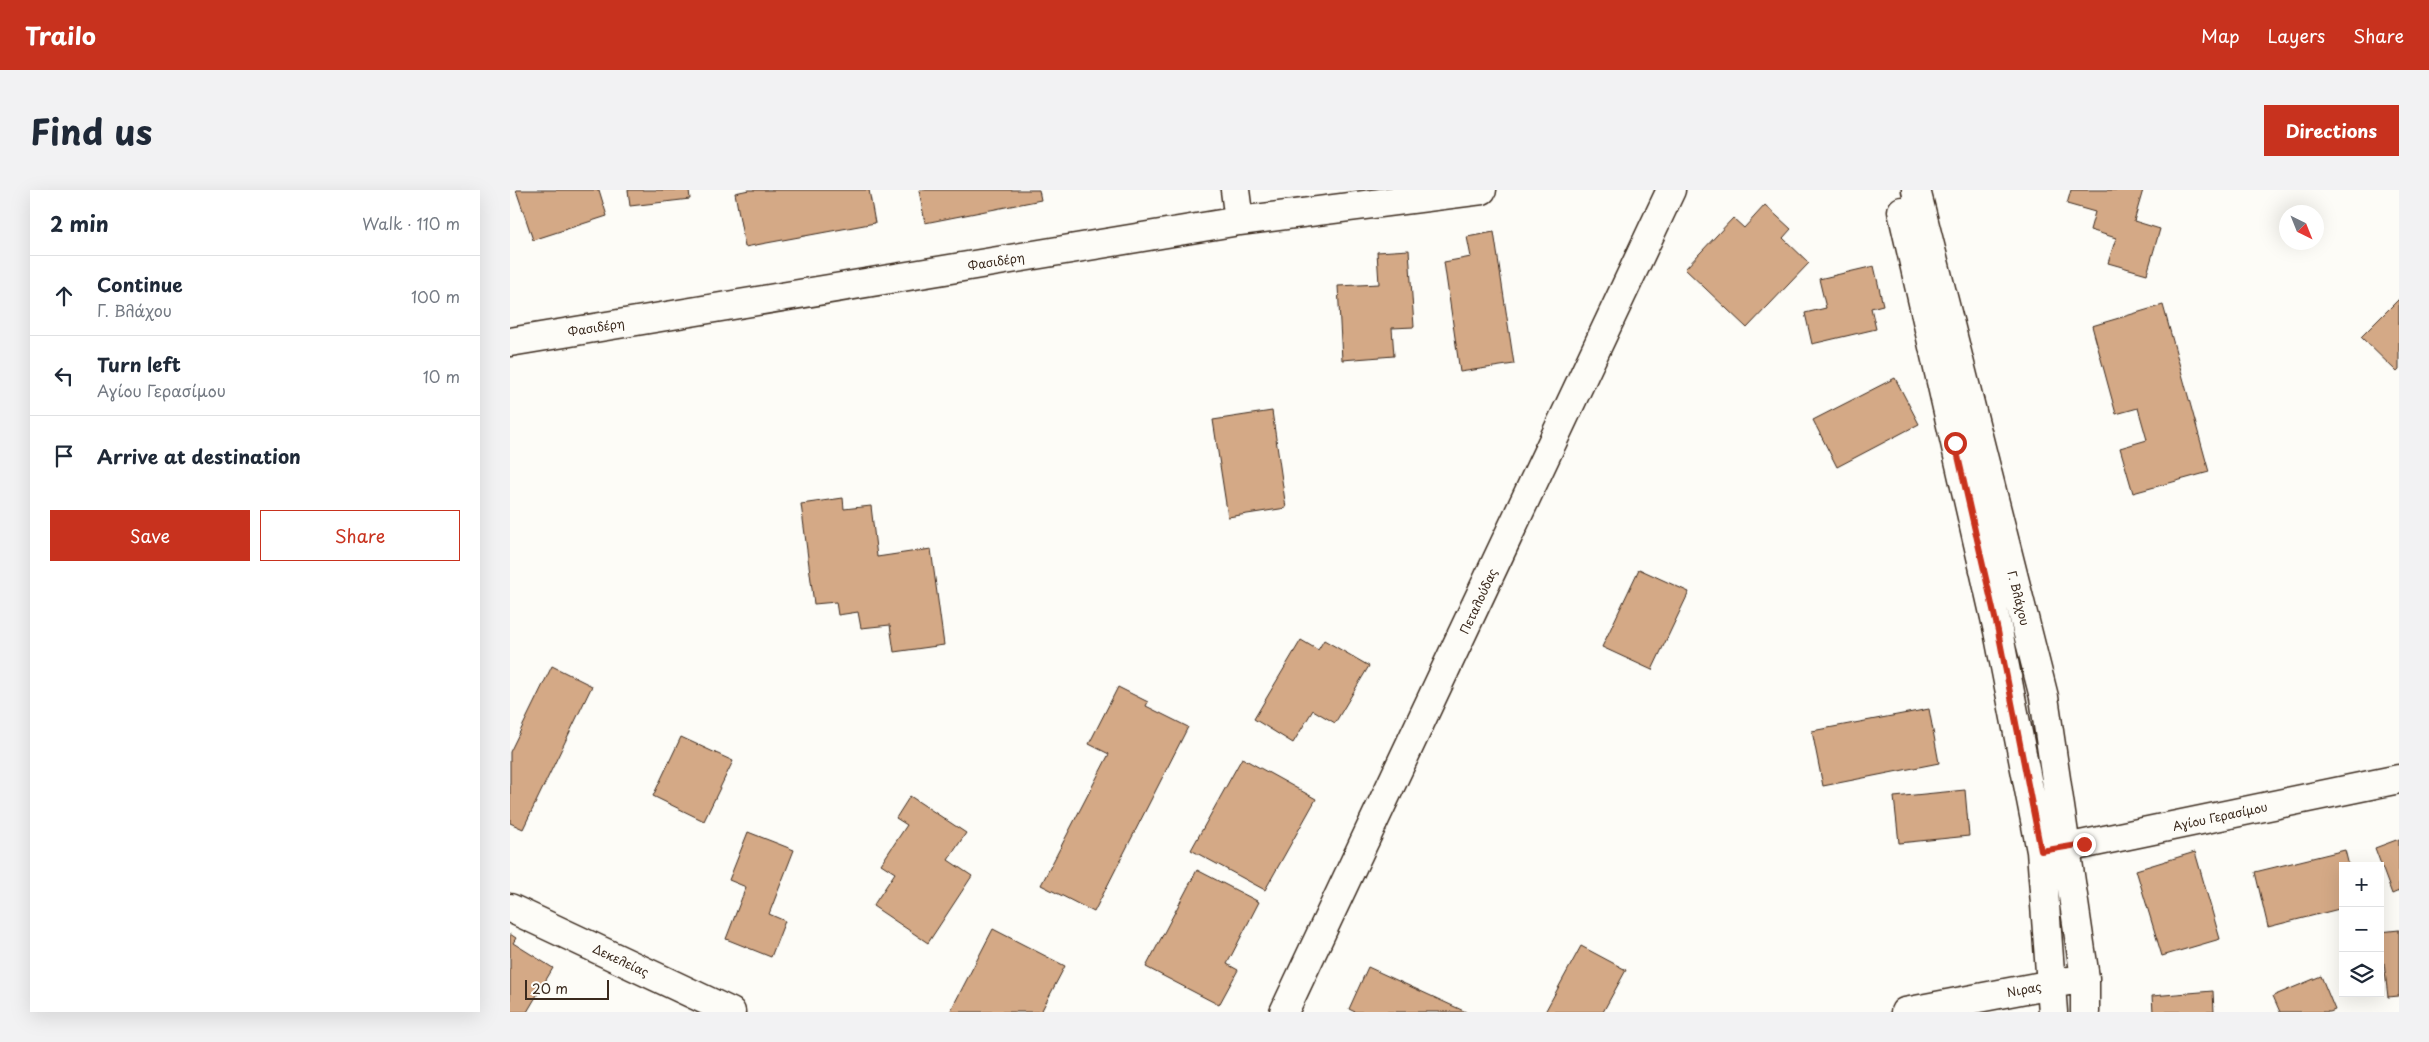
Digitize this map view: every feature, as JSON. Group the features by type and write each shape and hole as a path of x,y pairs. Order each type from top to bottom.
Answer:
{"street":[{"path":"1235,190 1239,221"},
{"name":"Φασιδέρη","path":"510,342 1239,221 1482,190"},
{"name":"Πεταλούδας","path":"1284,1012 1671,190"},
{"name":"Γ. Βλάχου","path":"1898,190 1998,631 2085,978 2085,1012"},
{"name":"Γ. Βλάχου","path":"1916,190 2044,697 2053,850 2053,1012"},
{"name":"Αγίου Γερασίμου","path":"2053,850 2399,778"},
{"name":"Δεκελείας","path":"510,908 731,1012"},
{"name":"Νιρας","path":"1905,1012 2085,978"}],"building":[{"path":"516,190 599,190 607,216 533,240"},
{"path":"628,190 689,190 690,199 630,206"},
{"path":"749,190 869,190 875,223 745,247 735,193"},
{"path":"919,190 1039,190 1041,200 925,223"},
{"path":"2071,190 2143,190 2134,221 2160,229 2147,274 2108,263 2116,238 2090,230 2095,212 2067,204"},
{"path":"1765,205 1791,229 1783,238 1809,263 1747,328 1685,269 1733,218 1744,228"},
{"path":"1494,232 1514,364 1460,372 1444,262 1471,257 1467,237"},
{"path":"1409,250 1414,327 1392,328 1394,356 1342,360 1338,286 1379,284 1377,252"},
{"path":"1874,266 1883,305 1871,308 1876,329 1812,344 1805,313 1826,308 1819,279"},
{"path":"2399,299 2399,370 2397,372 2361,337"},
{"path":"2163,305 2209,472 2133,493 2120,448 2147,440 2138,408 2116,414 2092,326"},
{"path":"1895,378 1919,424 1837,467 1813,420"},
{"path":"1272,411 1286,508 1228,517 1213,420"},
{"path":"843,498 844,509 871,506 877,557 931,549 944,645 894,652 890,625 861,628 858,612 838,615 836,602 814,604 801,504"},
{"path":"1639,569 1689,592 1652,670 1602,647"},
{"path":"1301,640 1318,650 1324,640 1369,666 1335,723 1313,710 1293,743 1254,719"},
{"path":"552,666 592,686 523,829 510,823 510,752"},
{"path":"1118,687 1148,702 1146,706 1188,727 1094,912 1041,885 1109,754 1089,744"},
{"path":"1929,709 1939,763 1823,786 1812,731"},
{"path":"681,737 733,761 704,821 653,796"},
{"path":"1242,758 1316,799 1265,890 1191,850"},
{"path":"1965,790 1969,836 1899,843 1894,797"},
{"path":"910,796 966,833 948,860 972,876 928,943 873,906 895,873 881,864 907,825 896,818"},
{"path":"748,832 794,850 769,914 785,921 771,957 726,939 746,887 729,880"},
{"path":"2399,839 2399,891 2392,894 2384,872 2384,862 2380,862 2375,848"},
{"path":"2345,850 2348,862 2339,862 2339,909 2268,927 2255,872"},
{"path":"2195,852 2220,939 2162,956 2136,870"},
{"path":"1197,870 1259,902 1227,964 1238,970 1219,1005 1146,967"},
{"path":"993,929 1065,966 1041,1012 950,1012"},
{"path":"2399,930 2399,996 2388,997 2384,963 2384,932"},
{"path":"510,934 516,938 513,943 553,968 527,1012 510,1012"},
{"path":"1581,946 1626,970 1603,1012 1545,1012"},
{"path":"1368,967 1466,1012 1355,1012 1349,1009"},
{"path":"2321,976 2335,1010 2330,1012 2280,1012 2273,996"},
{"path":"2213,991 2214,1012 2153,1012 2152,996"}],"route":[{"path":"1955,443 1998,631 2041,851 2084,844"}]}
